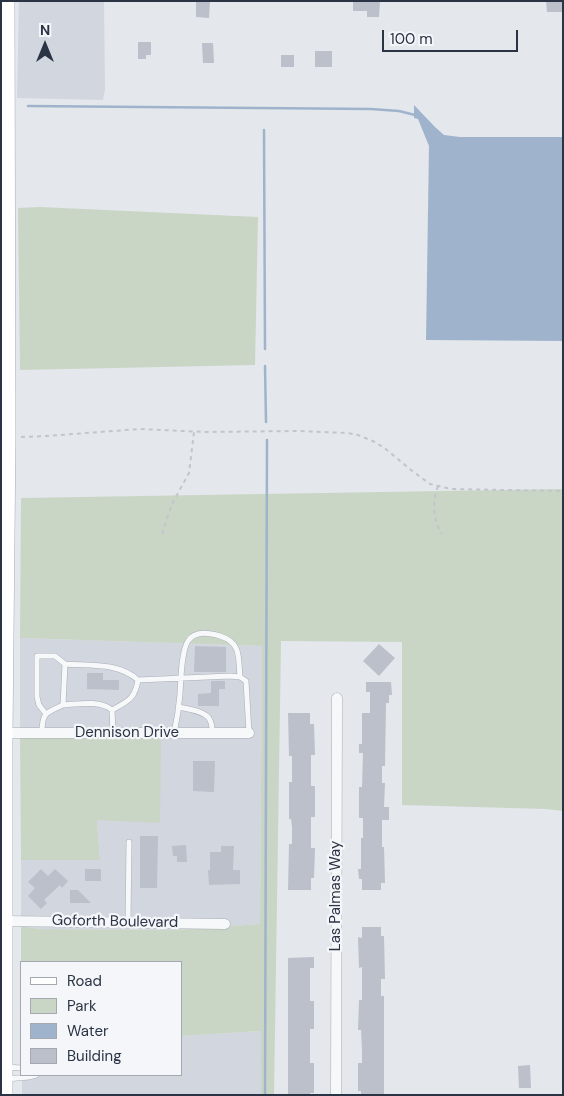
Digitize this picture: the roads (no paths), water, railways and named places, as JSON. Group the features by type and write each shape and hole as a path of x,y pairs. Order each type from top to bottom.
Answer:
{"main road":[{"path":"6,1095 3,730 8,437 7,1"}],"street":[{"name":"Las Palmas Way","path":"336,1095 337,698"},
{"name":"Dennison Drive","path":"3,730 42,733 248,733"},
{"name":"Goforth Boulevard","path":"6,921 225,924"}],"lane":[{"path":"174,733 179,707 184,650 188,639 202,633 214,634 231,640 237,650 240,677"},
{"path":"46,714 39,705 37,697 38,656 55,656 64,664 112,666 130,673 138,680 240,677 246,681 248,733"},
{"path":"64,664 64,704"},
{"path":"112,710 124,704 132,697 136,691 138,680"},
{"path":"42,733 42,721 46,714 64,704 99,704 108,706 112,710 113,733"},
{"path":"179,707 209,717 213,733"},
{"path":"128,922 129,842"},
{"path":"6,1073 20,1068"},
{"path":"6,1073 29,1078 34,1076"}],"water":[{"path":"414,105 444,135 460,137 563,137 563,341 426,340 429,146 418,119 414,118"}],"waterway":[{"path":"28,106 371,109 399,111 415,115"},
{"path":"264,130 265,349"},
{"path":"265,366 266,422"},
{"path":"265,1095 267,440"}]}
